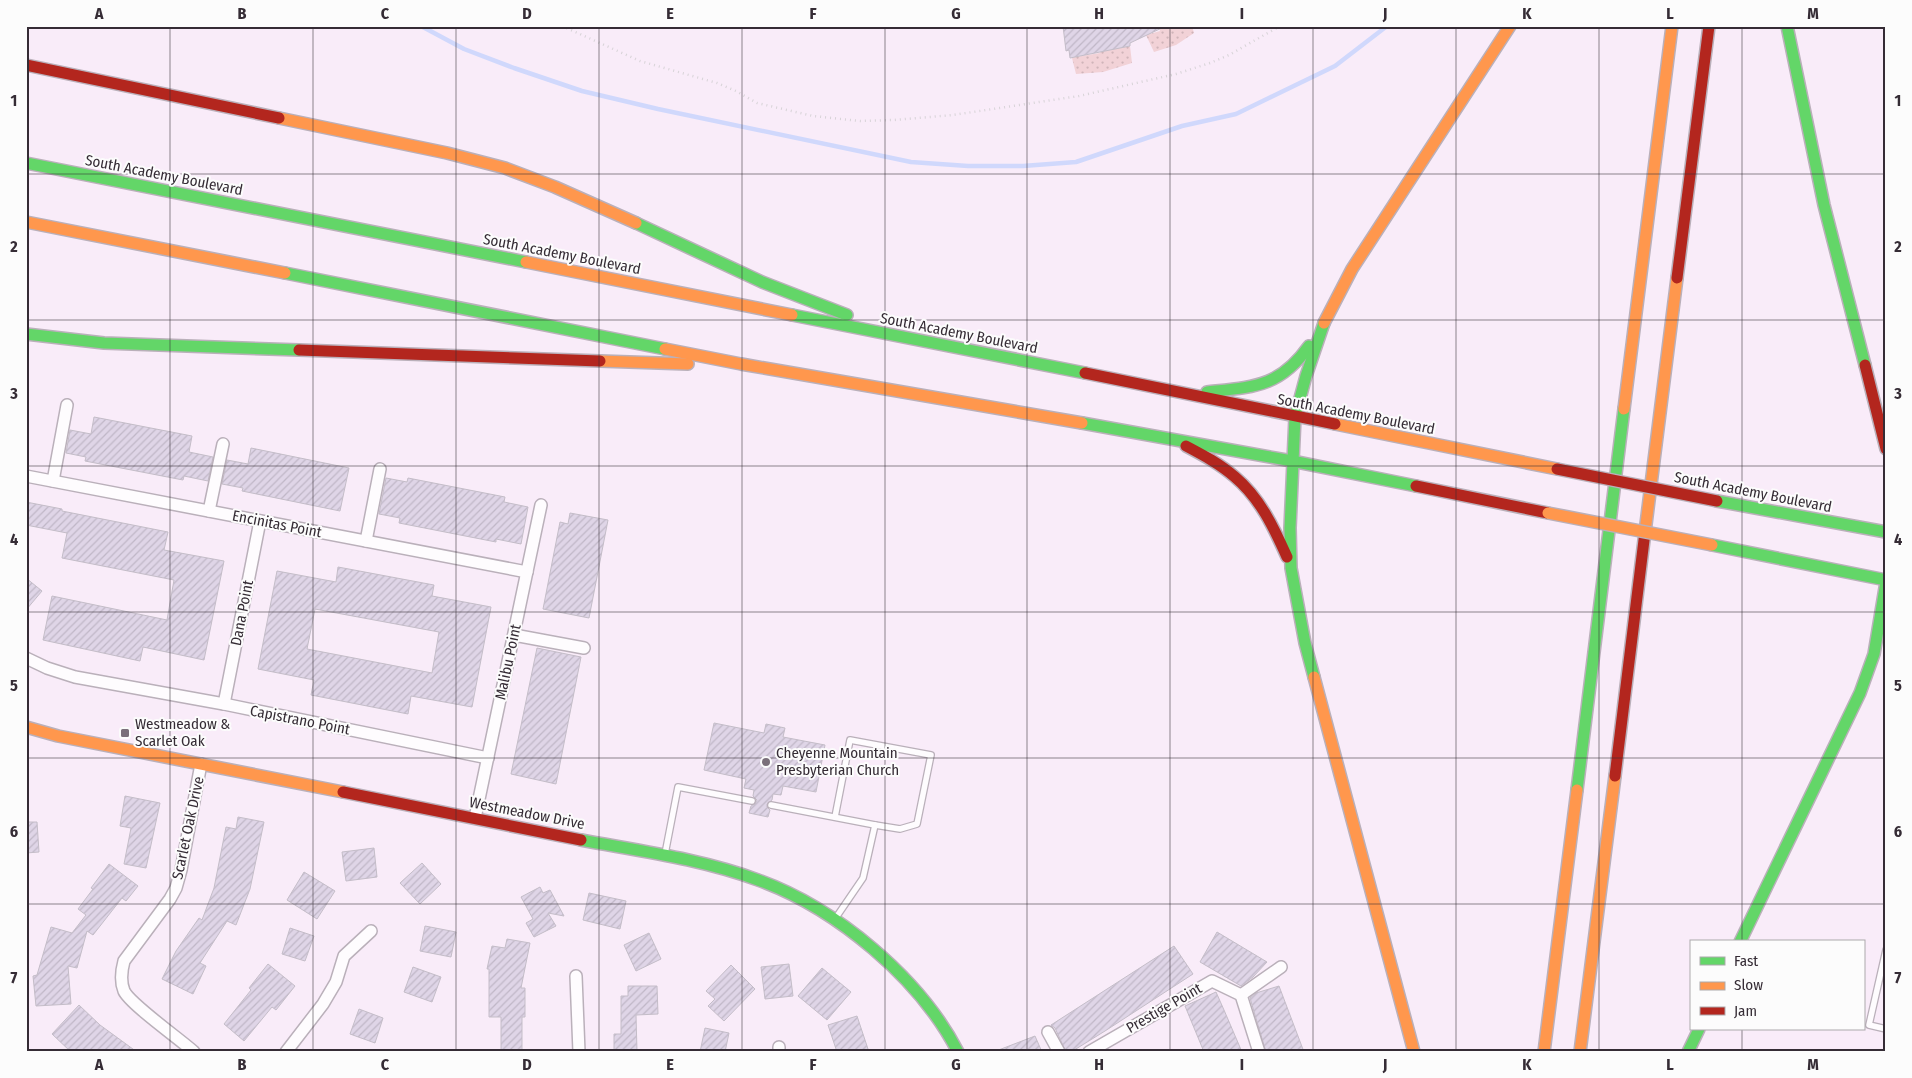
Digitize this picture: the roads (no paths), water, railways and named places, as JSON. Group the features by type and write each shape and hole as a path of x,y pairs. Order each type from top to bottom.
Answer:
{"main road":[{"path":"1184,394 1259,386 1283,376 1300,362 1352,269 1510,26"},
{"path":"1544,1052 1672,26"},
{"path":"1580,1052 1710,26"},
{"path":"1787,26 1824,204 1886,449"},
{"path":"26,65 447,153 512,171 572,195 796,297 935,343"},
{"name":"South Academy Boulevard","path":"26,163 935,343 1556,470 1886,532"},
{"path":"26,222 741,364 1171,438 1292,461 1886,581 1874,654 1860,693 1741,940"},
{"path":"1325,320 1306,376 1295,417 1290,528 1291,568 1305,643 1414,1052"},
{"path":"26,334 104,343 661,363 741,364"},
{"path":"1171,438 1215,462 1240,481 1257,499 1274,528 1291,568"},
{"path":"1874,654 1886,636"},
{"name":"Westmeadow Drive","path":"26,727 58,736 475,818 736,872 777,888 815,908 857,936 894,969 925,1004 958,1052"},
{"path":"1688,1052 1699,1030"}],"street":[{"path":"53,481 67,405"},
{"path":"209,511 223,444"},
{"path":"366,541 380,469"},
{"name":"Encinitas Point","path":"26,476 527,572"},
{"name":"Malibu Point","path":"475,818 541,505"},
{"name":"Dana Point","path":"224,704 260,521"},
{"path":"514,635 584,648"},
{"name":"Capistrano Point","path":"26,658 47,668 74,677 224,704 488,758"},
{"name":"Scarlet Oak Drive","path":"187,1049 128,997 121,981 121,972 124,961 176,888 201,764"},
{"path":"286,1052 324,1004 336,982 344,956 371,931"},
{"path":"1258,1052 1241,994 1281,967"},
{"path":"576,976 579,1052"},
{"name":"Prestige Point","path":"1090,1052 1212,981 1241,994"},
{"path":"1048,1032 1059,1052"}],"lane":[{"path":"771,804 835,817 876,825 900,829 917,824 931,756 850,740 835,817"},
{"path":"664,856 678,788 752,801"},
{"path":"834,920 863,878 876,825"},
{"path":"1886,950 1869,1025 1886,1029"}],"waterway":[{"path":"421,26 464,49 582,91 658,109 911,162 968,166 1023,166 1076,162 1182,126 1236,114 1335,66 1387,26"}],"place":[{"name":"Westmeadow & Scarlet Oak","path":"125,733"},
{"name":"Cheyenne Mountain Presbyterian Church","path":"766,762"}]}
